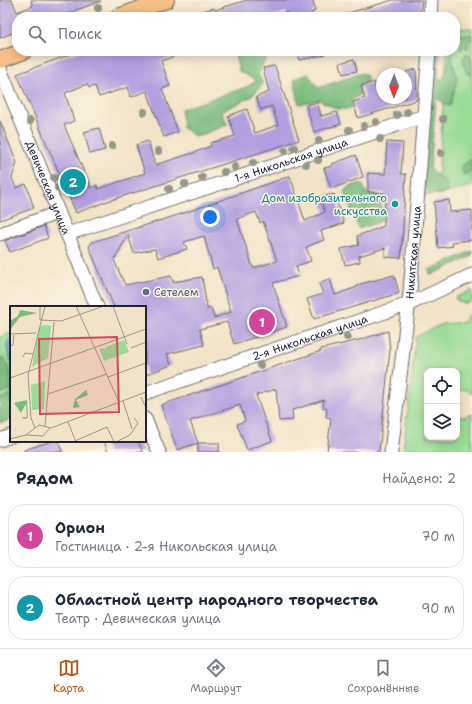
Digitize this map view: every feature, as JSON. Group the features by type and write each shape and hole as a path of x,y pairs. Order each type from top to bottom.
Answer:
{"main road":[{"path":"132,12 166,0"},
{"path":"0,60 12,56"}],"street":[{"path":"430,12 431,0"},
{"name":"Никитская улица","path":"391,452 409,304 428,56"},
{"name":"Девическая улица","path":"0,69 57,213 97,306"},
{"name":"1-я Никольская улица","path":"66,234 424,116"},
{"path":"0,234 57,213"},
{"name":"2-я Никольская улица","path":"146,392 409,304 472,275"},
{"path":"146,421 159,452"},
{"path":"0,440 10,436"}],"green space":[{"path":"472,28 472,186 437,195 447,56 460,56 460,29"},
{"path":"460,35 471,35 472,39 468,41 468,49 463,46 461,51"},
{"path":"466,53 472,60 472,75 466,73 463,59"},
{"path":"235,56 269,56 266,58 258,74 263,84 252,96 222,111 227,125 196,137 183,128 181,109 244,88 257,81 239,71"},
{"path":"433,56 439,56 438,77 443,80 451,56 457,80 450,106 436,98 430,169 447,183 447,192 423,196"},
{"path":"362,73 367,76 367,82 359,86 360,95 352,100 351,109 337,109 319,100 299,104 294,79 308,74 318,88"},
{"path":"472,158 472,170 464,175 461,167"},
{"path":"361,183 368,194 379,195 381,197 382,221 359,229 344,192 348,187"},
{"path":"472,251 472,256 431,275 429,270"},
{"path":"472,290 472,301 470,302 461,303 455,298"},
{"path":"472,315 472,394 465,389 460,390 460,368 424,368 424,440 460,440 460,416 463,417 472,414 472,452 403,452 416,337 442,324 464,322 467,316"},
{"path":"10,333 10,419 0,423 0,337"},
{"path":"4,357 10,372 10,389 0,394 0,359"},
{"path":"10,395 10,419 0,423 0,399"}],"water":[{"path":"10,339 10,358 7,346"}],"building":[{"path":"0,0 12,0 17,12 12,12 12,33 0,38"},
{"path":"31,0 101,1 71,12 17,12 33,6"},
{"path":"247,0 313,0 315,11 200,12 214,8 215,10"},
{"path":"393,0 422,0 421,12 352,12"},
{"path":"66,56 175,56 161,61 170,86 162,89 178,132 164,137 147,91 131,97 128,87 99,97 95,86 89,88 87,84 65,93 74,121 64,125 91,188 97,185 98,189 145,173 136,145 148,141 155,165 211,146 210,143 235,136 228,116 247,109 255,133 278,125 272,106 261,110 256,97 269,92 263,68 275,66 299,140 108,201 76,213 17,74"},
{"path":"298,56 319,56 299,60"},
{"path":"354,59 357,71 343,74 340,63"},
{"path":"416,69 417,100 412,102 412,70"},
{"path":"374,82 376,88 376,104 404,104 358,118 353,102 365,98 361,86"},
{"path":"317,102 321,116 337,112 341,124 314,132 306,105"},
{"path":"0,121 17,163 12,178 16,188 26,184 34,208 0,220"},
{"path":"99,128 105,150 90,154 84,132"},
{"path":"387,142 403,143 401,174 406,174 401,258 385,257 385,248 359,256 360,262 345,265 341,249 359,245 357,236 384,226 385,193 368,192 368,173 385,174"},
{"path":"356,155 363,177 331,189 324,168 333,166 332,164"},
{"path":"290,176 305,221 325,212 320,198 334,194 344,223 321,231 324,240 306,247 311,261 296,266 299,276 273,283 287,327 234,344 227,322 200,329 204,345 167,354 171,365 146,375 146,306 114,306 89,247 92,242 184,213","holes":["256,212 260,223 263,221 277,261 253,268 237,219","128,235 134,253 155,249 158,258 187,249 184,242 204,236 213,269 217,267 231,312 214,318 211,308 207,309 202,277 173,282 171,276 125,285 114,260"]},
{"path":"449,200 450,212 472,210 472,240 452,242 453,246 438,248 434,202"},
{"path":"44,226 48,238 10,252 5,241"},
{"path":"394,275 399,293 314,319 307,299 323,294 319,283 330,279 335,295 357,287 357,285"},
{"path":"388,331 390,350 379,452 327,452 331,418 326,417 327,408 323,408 324,400 292,410 293,420 279,421 276,389 256,395 272,441 247,450 237,424 245,421 240,405 190,421 198,443 177,450 161,405 321,351 321,349"},
{"path":"49,442 59,442 62,452 24,452 24,450"},
{"path":"104,442 138,442 143,452 108,452"},
{"path":"198,443 219,443 219,452 198,452"}],"place":[{"name":"Областной центр народного творчества","path":"73,182"},
{"name":"Дом изобразительного искусства","path":"395,204"},
{"name":"Сетелем","path":"146,292"},
{"name":"Орион","path":"262,322"}]}
